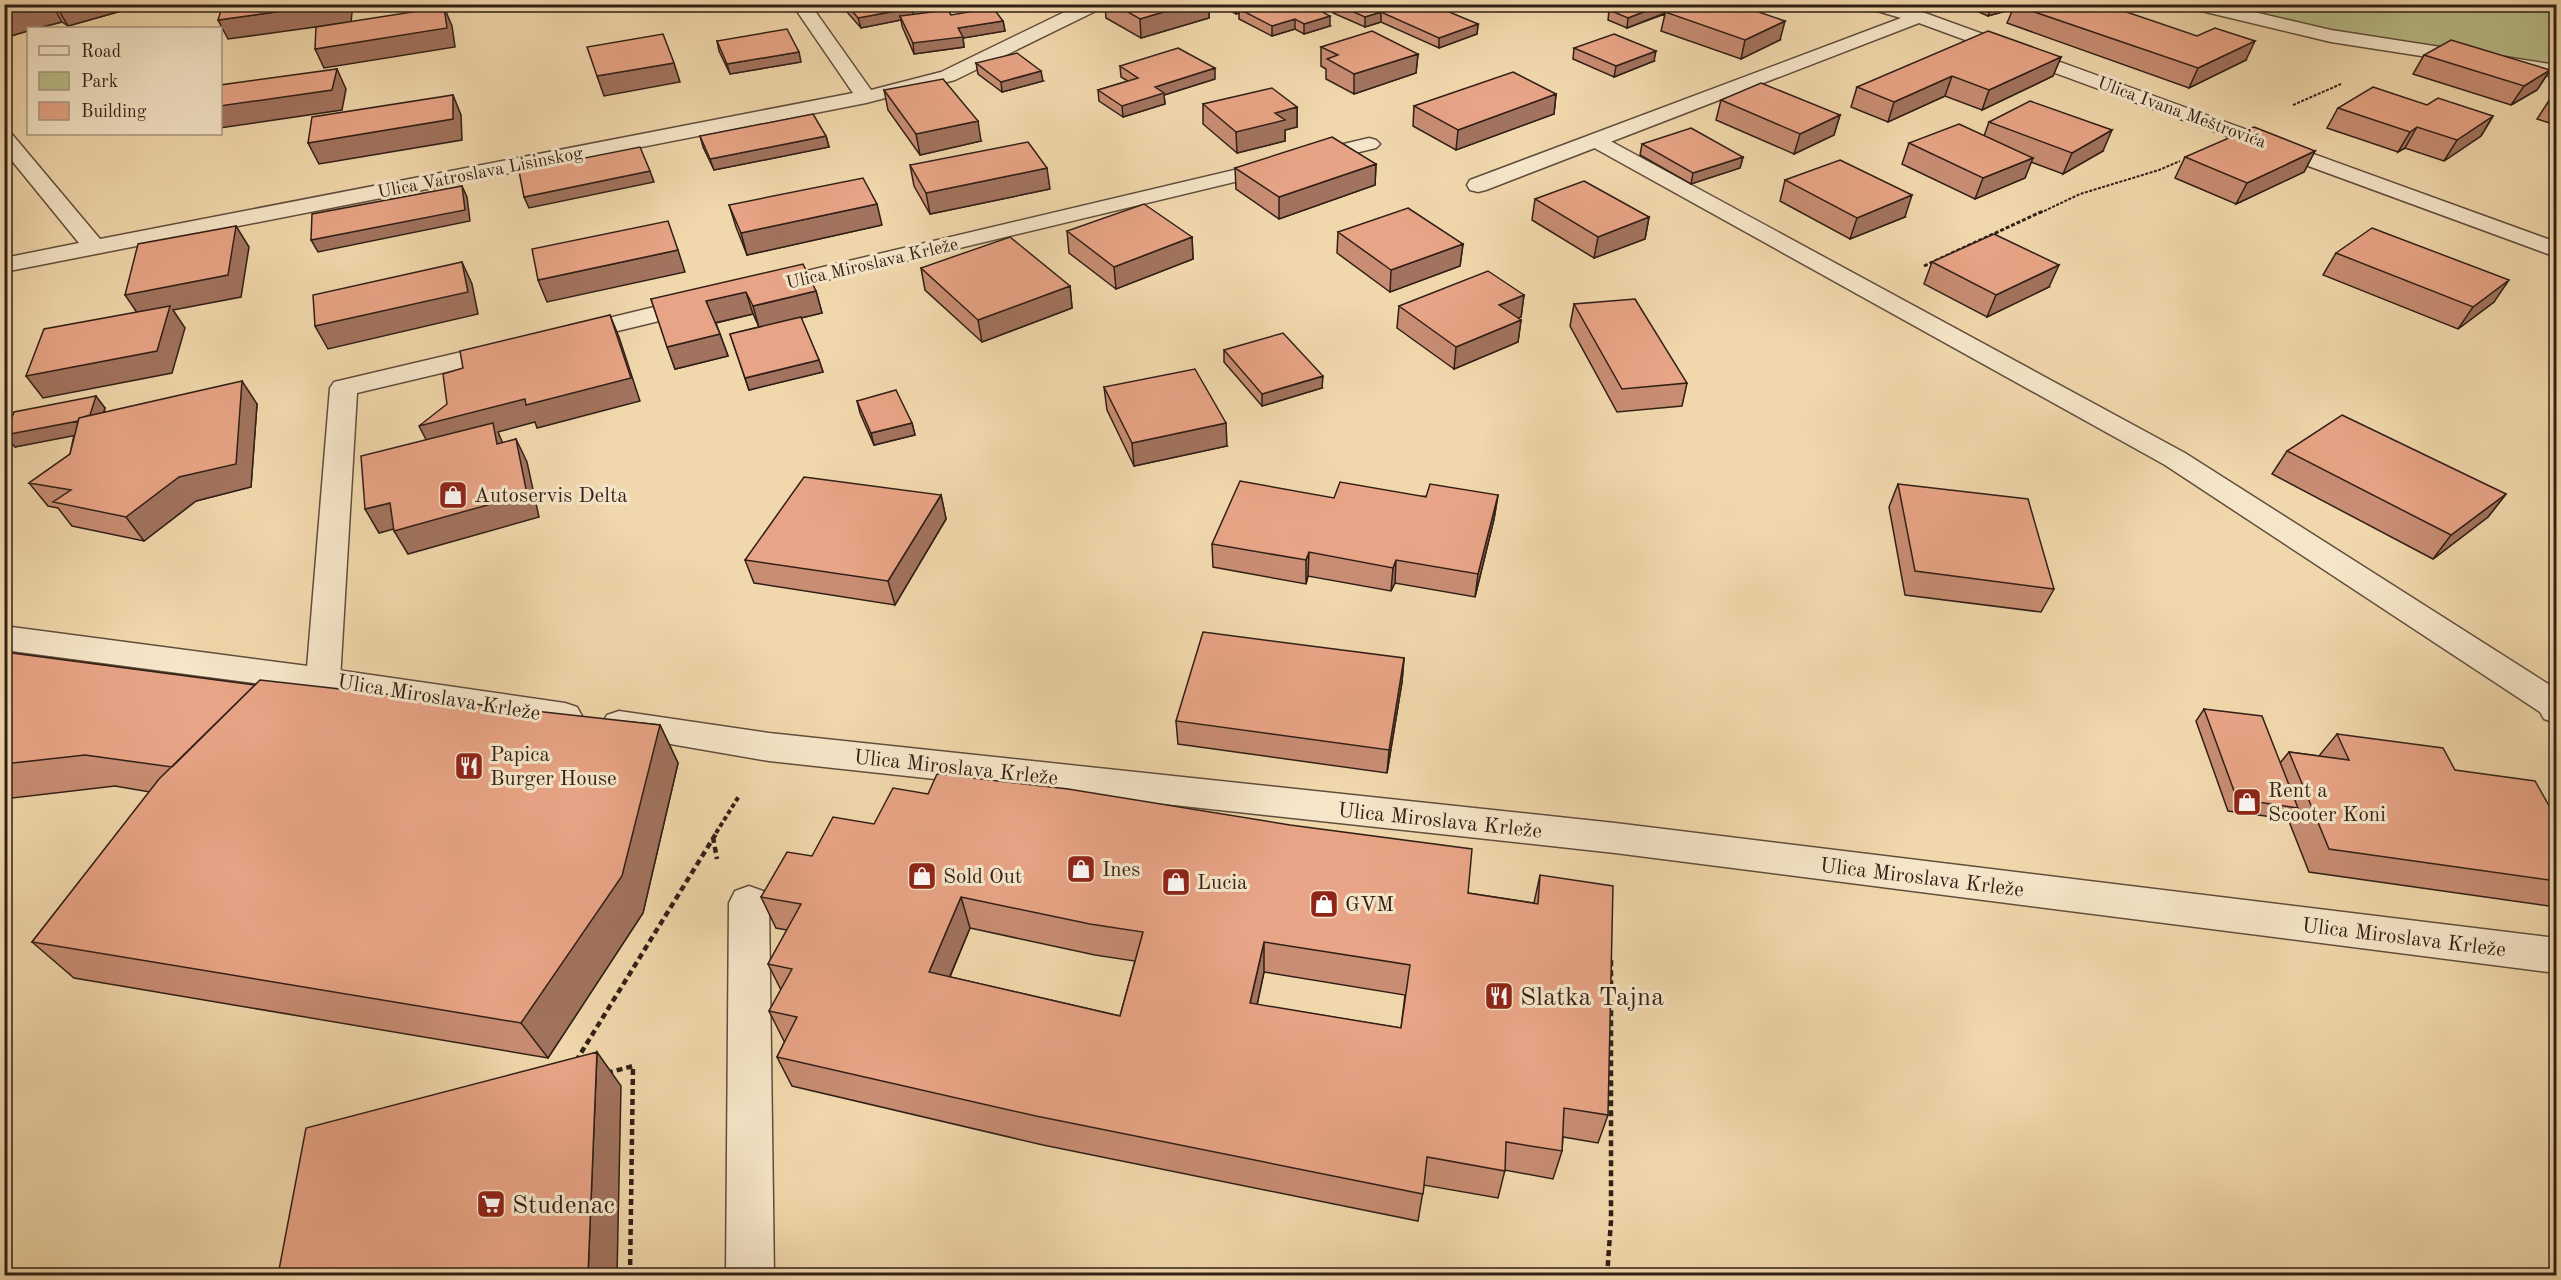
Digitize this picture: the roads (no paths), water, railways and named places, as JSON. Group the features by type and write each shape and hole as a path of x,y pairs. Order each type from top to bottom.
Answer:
{"street":[{"path":"801,4 866,97"},
{"name":"Ulica Vatroslava Lisinskog","path":"4,265 866,97 948,76 1096,4"},
{"name":"Ulica Ivana Meštrovića","path":"1874,4 1919,16 2556,250"},
{"path":"2196,4 2331,36 2556,71"},
{"path":"1478,184 1596,141 1919,16"},
{"path":"4,137 94,247"},
{"path":"1596,141 2175,459 2552,703 2556,710"},
{"name":"Ulica Miroslava Krleže","path":"323,680 344,388 1369,144"},
{"name":"Ulica Miroslava Krleže","path":"4,638 323,680 769,747 1615,838 2556,956"},
{"path":"749,903 750,1275"}],"place":[{"name":"Autoservis Delta","path":"453,495"},
{"name":"Papica Burger House","path":"469,766"},
{"name":"Rent a Scooter Koni","path":"2247,802"},
{"name":"Ines","path":"1081,869"},
{"name":"Sold Out","path":"922,876"},
{"name":"Lucia","path":"1176,882"},
{"name":"GVM","path":"1324,904"},
{"name":"Slatka Tajna","path":"1499,996"},
{"name":"Studenac","path":"491,1204"}]}
